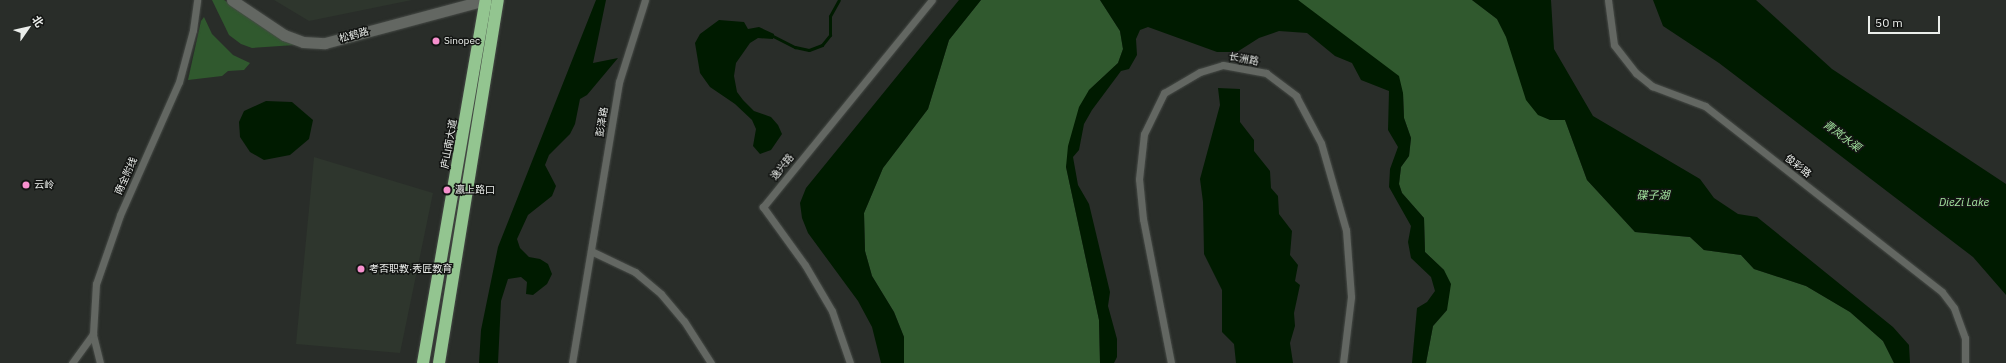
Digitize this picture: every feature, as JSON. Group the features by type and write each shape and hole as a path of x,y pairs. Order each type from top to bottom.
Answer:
{"highway":[{"name":"庐山南大道","path":"423,363 485,0"},
{"path":"439,363 498,0"}],"main road":[{"name":"松鹤路","path":"232,0 284,35 303,42 324,43 485,0"}],"street":[{"name":"南全附线","path":"100,363 93,334 96,284 120,214 180,82 193,30 197,0"},
{"name":"彭泽路","path":"572,363 619,82 645,0"},
{"name":"逸兴路","path":"850,363 832,311 805,265 763,207 932,0"},
{"name":"俊彩路","path":"1608,0 1614,45 1636,73 1652,86 1705,106 1942,292 1954,308 1965,338 1965,363"},
{"name":"长洲路","path":"1172,363 1143,219 1138,179 1144,134 1164,92 1200,72 1223,65 1266,73 1296,96 1321,143 1346,230 1351,297 1343,363"},
{"path":"591,251 635,272 661,294 684,321 711,363"},
{"path":"72,363 93,334"}],"shaded area":[{"path":"274,0 412,0 309,21"},
{"name":"考否职教·秀匠教育","path":"314,157 433,193 400,353 296,344"}],"green space":[{"path":"212,0 224,0 295,45 252,48 241,44 229,35"},
{"path":"981,0 1100,0 1120,31 1123,49 1118,63 1089,90 1066,167 1099,320 1100,363 904,363 904,337 894,312 872,276 865,251 864,213 883,168 928,109 949,40"},
{"path":"1298,0 1472,0 1497,19 1550,120 1565,120 1587,180 1635,232 1690,237 1704,250 1741,255 1754,269 1806,286 1850,312 1883,341 1894,363 1426,363 1433,326 1447,310 1444,270 1425,252 1424,218 1402,193 1399,184 1401,167 1409,156 1411,138 1404,118 1403,93"},
{"path":"204,17 212,34 233,55 250,63 244,70 228,71 222,76 188,80 201,21"}],"water":[{"path":"596,0 606,0 593,63 618,58 587,95 580,99 575,124 570,134 549,155 545,165 556,186 552,196 528,215 517,239 520,248 529,257 540,259 548,264 552,274 547,284 533,295 526,294 527,282 521,277 508,279 501,301 498,363 479,363 481,330 498,247"},
{"path":"959,0 981,0 949,40 928,109 883,168 864,213 865,251 872,276 894,312 904,337 904,363 881,363 872,327 858,301 808,233 802,218 800,203 806,188"},
{"path":"1100,0 1298,0 1399,76 1403,93 1404,118 1411,138 1409,156 1401,167 1399,184 1402,193 1424,218 1425,252 1444,270 1451,284 1447,310 1433,326 1426,363 1412,363 1417,308 1427,302 1435,291 1431,277 1411,258 1408,242 1411,226 1389,187 1390,169 1398,147 1388,130 1389,91 1361,80 1352,63 1335,56 1307,33 1279,31 1259,38 1237,52 1217,52 1148,27 1140,30 1136,39 1137,55 1129,69 1121,71 1092,110 1084,124 1079,150 1073,157 1078,185 1089,204 1110,292 1108,306 1117,339 1117,357 1114,363 1100,363 1099,320 1066,167 1068,146 1079,107 1089,90 1118,63 1123,49 1120,31"},
{"name":"碟子湖","path":"1472,0 1551,0 1554,49 1593,116 1700,179 1714,198 1738,214 1757,217 1893,327 1909,345 1910,363 1894,363 1883,341 1850,312 1806,286 1754,269 1741,255 1704,250 1690,237 1635,232 1587,180 1565,120 1550,120 1538,115 1526,100 1506,37 1497,19"},
{"name":"DieZi Lake","path":"1653,0 1756,0 1832,69 2006,184 2006,295 1973,257 1719,63 1663,26"},
{"path":"719,20 744,22 748,29 759,27 774,34 773,39 758,38 750,43 736,63 734,76 737,92 743,100 754,111 771,117 778,125 782,134 771,150 760,154 753,146 756,129 752,120 735,104 710,87 700,73 695,43 700,34"},
{"path":"1218,88 1240,89 1240,122 1254,140 1254,151 1270,171 1271,188 1278,196 1279,214 1292,231 1290,255 1298,265 1295,281 1300,285 1294,313 1295,326 1290,343 1293,363 1236,363 1234,344 1222,332 1222,290 1204,254 1203,202 1200,179 1220,105"},
{"path":"266,101 292,102 313,120 309,139 290,155 264,160 250,152 240,137 239,122 244,111"}],"waterway":[{"path":"771,35 795,47 809,50 822,45 830,35 830,16 839,0"}],"place":[{"name":"Sinopec","path":"436,41"},
{"name":"云岭","path":"26,185"},
{"name":"瀛上路口","path":"447,190"},
{"name":"考否职教·秀匠教育","path":"361,269"}],"water label":[{"name":"青岚水渠","path":"1842,136"}]}
